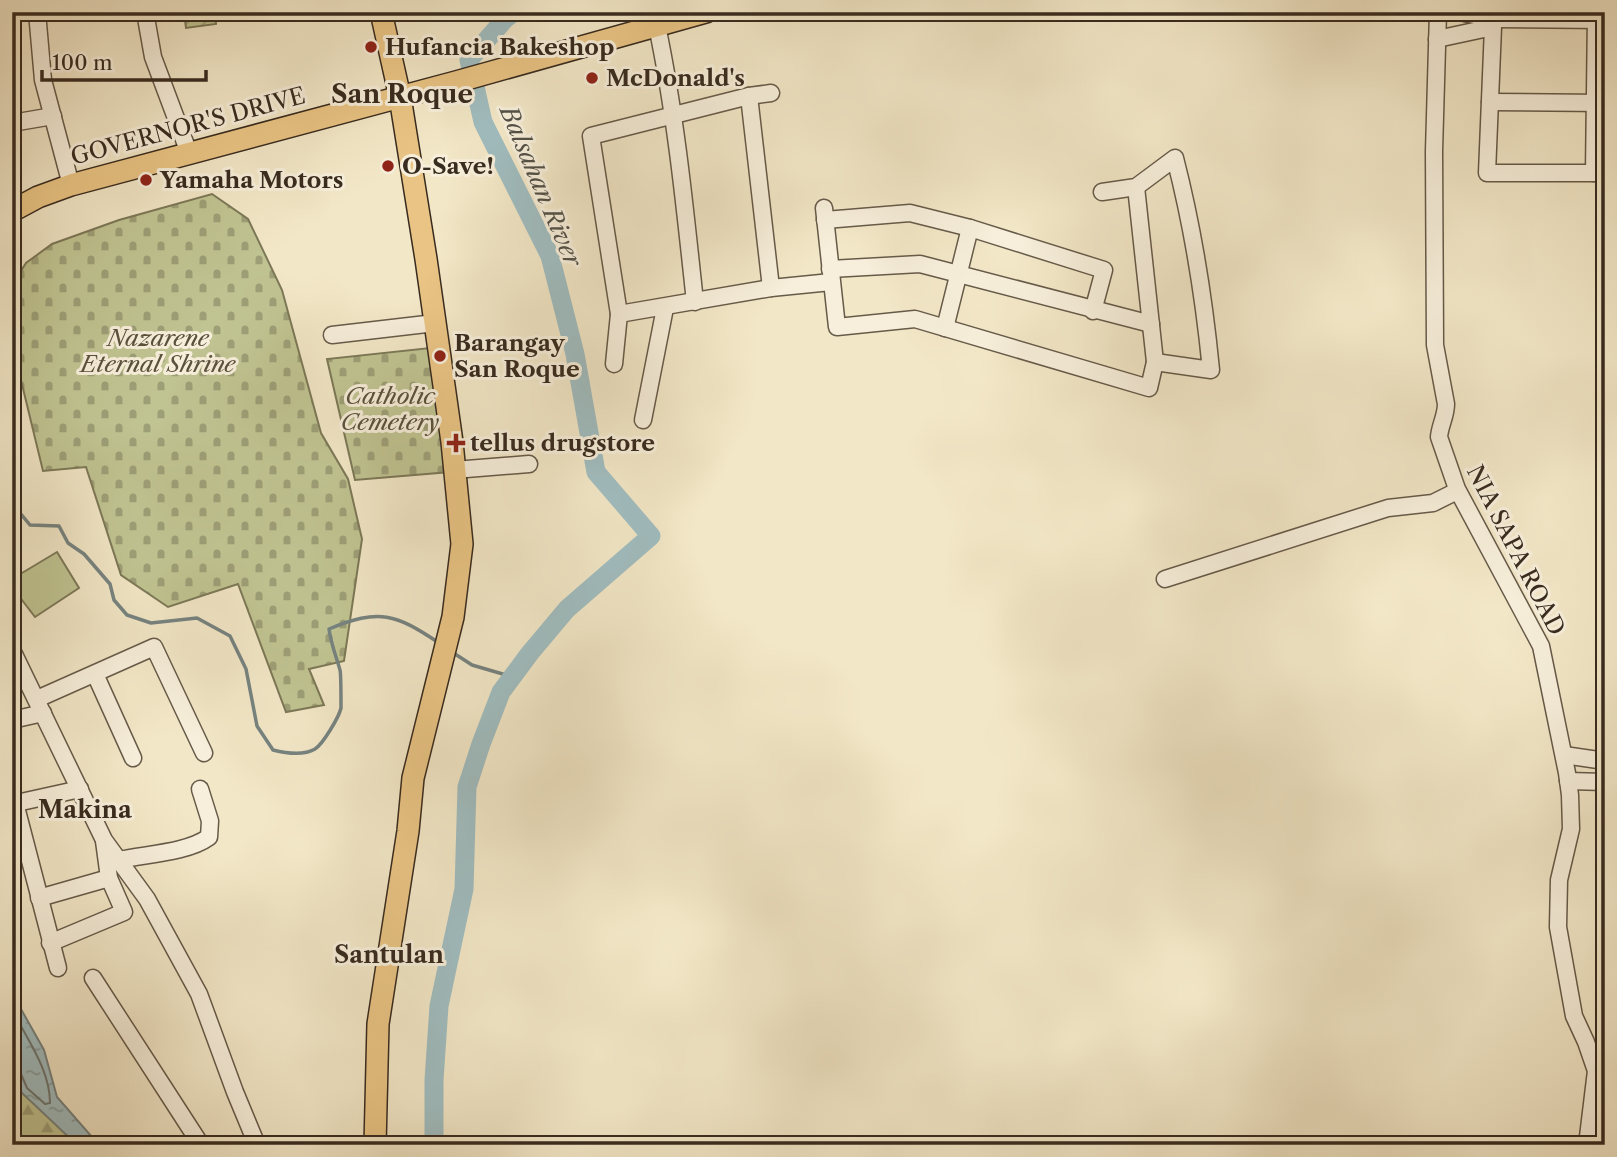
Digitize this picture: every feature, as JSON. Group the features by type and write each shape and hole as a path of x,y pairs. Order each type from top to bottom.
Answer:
{"main road":[{"path":"375,1145 378,1024 408,831 413,778 446,646 458,584 461,544 435,323 400,97 381,12"},
{"name":"GOVERNOR'S DRIVE","path":"12,211 38,197 71,185 505,69 654,34 706,12"}],"street":[{"path":"37,12 43,80 71,185"},
{"path":"145,12 153,57 189,153"},
{"name":"NIA SAPA ROAD","path":"1438,12 1434,151 1435,345 1447,404 1439,437 1457,491 1541,646 1564,755 1571,829 1559,880 1558,927 1574,1016 1596,1071 1587,1145"},
{"path":"1458,12 1493,23"},
{"path":"1437,39 1493,23 1599,22 1599,173 1487,173 1493,23"},
{"path":"654,34 667,72 666,80 675,116 695,302"},
{"path":"614,364 619,314 591,136 749,96 772,93"},
{"path":"749,96 771,288"},
{"path":"1490,102 1599,103"},
{"path":"12,123 53,116"},
{"path":"1102,192 1136,187 1175,158 1192,224 1206,314 1210,370 1155,362"},
{"path":"1093,311 1104,270 970,228 910,214 824,214 837,327 915,319 1149,388 1155,362 1136,187"},
{"path":"945,328 970,228"},
{"path":"619,314 665,308 830,276 920,264 1151,324"},
{"path":"643,420 665,308"},
{"path":"332,335 435,323"},
{"path":"454,470 529,464"},
{"path":"1165,579 1388,508 1433,503 1457,491"},
{"path":"12,720 95,674 154,646 204,753"},
{"path":"12,650 104,840 147,899 199,994 257,1145"},
{"path":"95,674 133,758"},
{"path":"1564,755 1605,761"},
{"path":"1568,781 1605,782"},
{"path":"58,968 14,804 80,789"},
{"path":"119,860 177,849 209,837 209,821 200,789"},
{"path":"50,943 124,912 109,878 104,840"},
{"path":"39,898 109,878"},
{"path":"93,978 201,1145"}],"green space":[{"path":"184,12 215,12 216,24 186,28"},
{"name":"Nazarene Eternal Shrine","path":"212,194 248,219 282,290 321,433 348,479 362,539 344,661 309,669 324,705 286,712 238,584 168,607 121,575 86,467 43,471 19,372 12,372 12,285 26,263 52,244 119,220"},
{"name":"Catholic Cemetery","path":"430,348 450,472 355,480 327,359"},
{"path":"57,552 79,588 35,617 12,587 12,579"},
{"path":"12,1069 21,1092 79,1145 12,1145"}],"water":[{"path":"12,993 44,1050 57,1097 99,1145 77,1145 21,1092 12,1069"}],"waterway":[{"name":"Balsahan River","path":"434,1145 434,1080 439,1006 464,889 467,787 481,744 501,692 530,653 567,609 651,536 596,472 575,354 550,256 483,122 469,60 514,12"},
{"path":"12,481 15,488 15,507 30,525 59,526 68,543 84,554 110,584 114,600 127,615 151,623 197,618 230,636 246,669 257,726 273,750 300,753 315,749 337,718 341,708 340,672 329,629 361,618 387,617 411,626 439,643"},
{"path":"452,652 472,665 513,677"}],"place":[{"name":"Hufancia Bakeshop","path":"371,47"},
{"name":"McDonald's","path":"592,78"},
{"name":"O-Save!","path":"388,166"},
{"name":"Yamaha Motors","path":"146,180"},
{"name":"Barangay San Roque","path":"440,356"},
{"name":"tellus drugstore","path":"456,443"}],"district":[{"name":"San Roque","path":"402,94"},
{"name":"Makina","path":"85,809"},
{"name":"Santulan","path":"389,954"}]}
